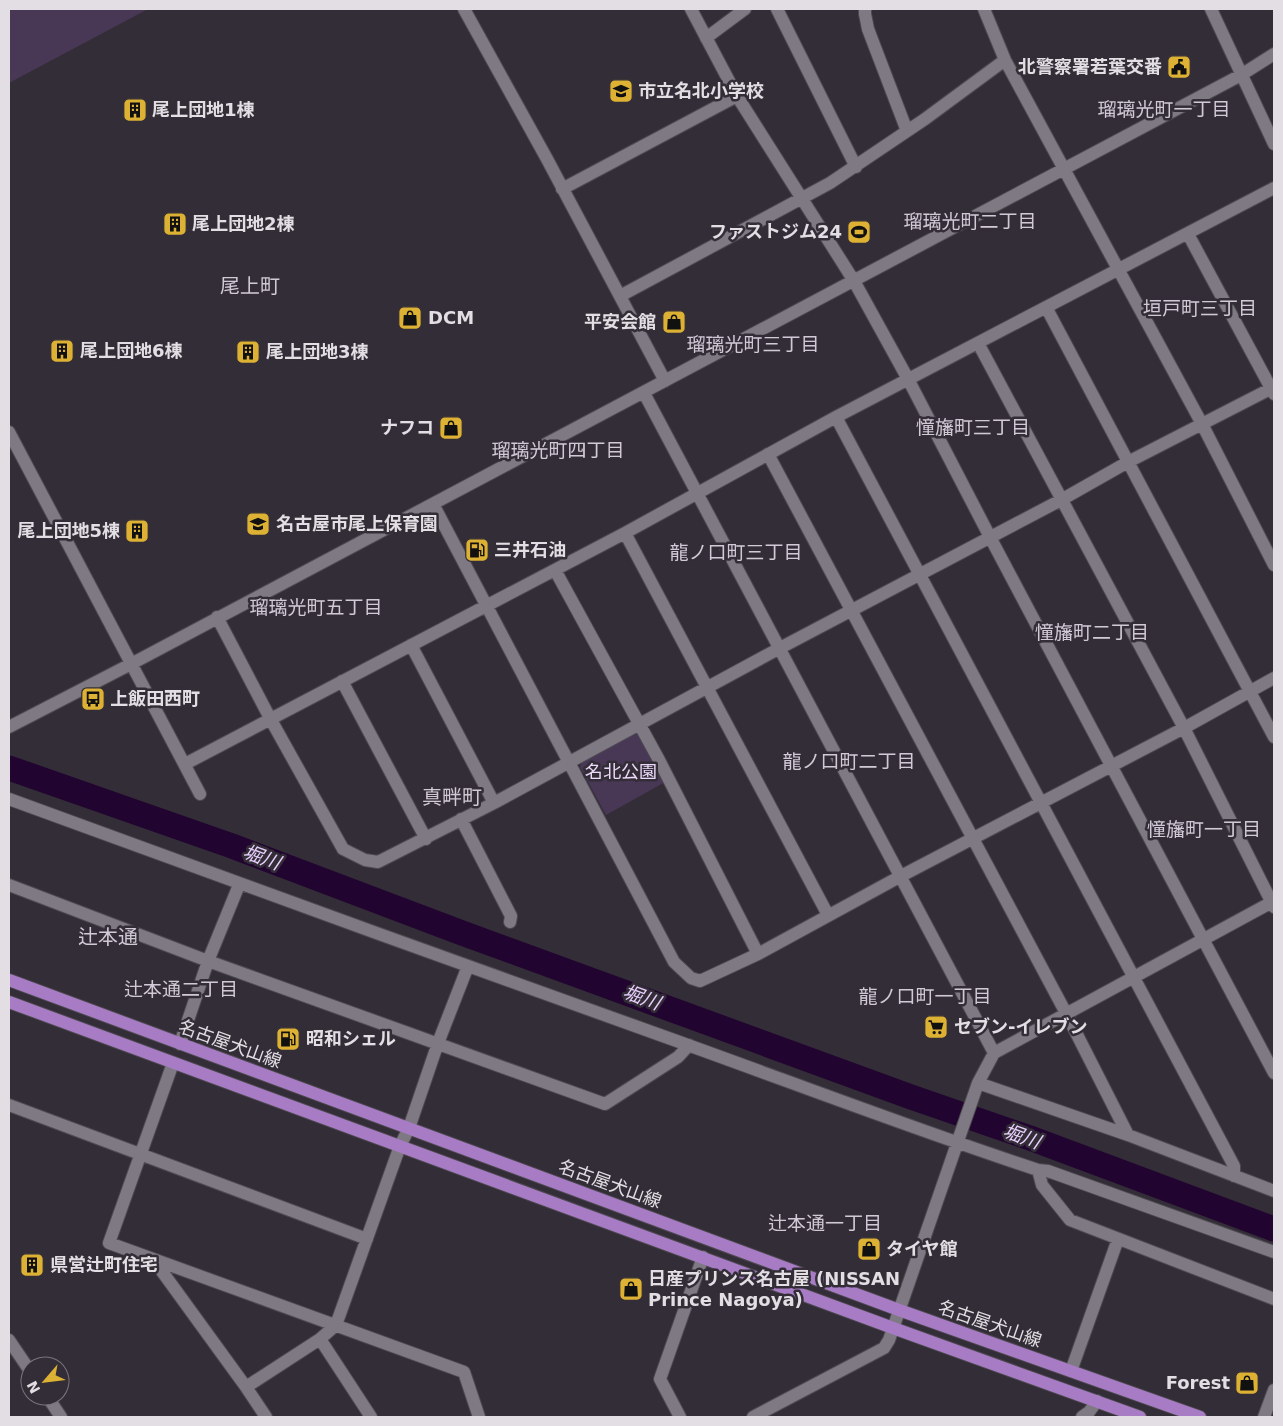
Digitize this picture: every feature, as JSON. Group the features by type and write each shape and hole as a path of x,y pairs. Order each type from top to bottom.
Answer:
{"main road":[{"name":"名古屋犬山線","path":"9,980 899,1310 1200,1417"},
{"name":"名古屋犬山線","path":"9,1002 893,1328 1140,1417"}],"street":[{"path":"464,9 665,381"},
{"path":"691,9 737,96 854,281 908,379 1274,1073"},
{"path":"706,38 745,9"},
{"path":"778,9 856,167"},
{"path":"866,9 868,29 907,131"},
{"path":"1211,9 1274,144"},
{"path":"988,10 1006,60 1202,424 1274,565"},
{"path":"9,727 644,393 1241,75 1274,54"},
{"path":"620,296 802,199 856,167 1006,60"},
{"path":"562,189 737,96"},
{"path":"185,764 625,533 836,417 1274,188"},
{"path":"217,617 270,720 344,850 365,860 378,862 494,803 851,610 1061,500 1128,462 1273,390 1188,234"},
{"path":"1046,308 1274,737"},
{"path":"753,1417 884,1348 893,1328 978,1083 994,1053 1273,903 1184,728 978,343"},
{"path":"644,393 994,1053"},
{"path":"836,417 1234,1166 1234,1176"},
{"path":"9,432 200,794"},
{"path":"768,454 1067,1015 1128,1135"},
{"path":"433,504 674,962 690,978 700,981 758,954 1040,802 1184,728 1274,678"},
{"path":"625,533 828,915"},
{"path":"555,570 659,760 758,954"},
{"path":"411,645 494,803"},
{"path":"342,681 426,838"},
{"path":"9,798 239,885 957,1143 1038,1170 1048,1171 1274,1252"},
{"path":"462,819 511,916 510,922"},
{"path":"9,885 208,961 605,1104 678,1057 688,1045"},
{"path":"180,1044 208,961 239,885"},
{"path":"246,1386 320,1339 336,1325 400,1146 409,1128 438,1043 468,966"},
{"path":"173,1063 109,1243 464,1372 479,1417"},
{"path":"978,1083 1128,1135 1274,1191"},
{"path":"9,1105 367,1239"},
{"path":"1038,1170 1042,1185 1070,1220 1274,1299"},
{"path":"1071,1371 1118,1239"},
{"path":"680,1417 660,1379 703,1257"},
{"path":"153,1259 246,1386 266,1417"},
{"path":"320,1339 371,1417"},
{"path":"9,1340 20,1356"},
{"path":"1264,1417 1274,1390"},
{"path":"1082,1417 1089,1412 1097,1401"},
{"path":"54,1406 61,1417"}],"green space":[{"path":"9,9 148,9 9,83"},
{"name":"名北公園","path":"633,732 640,736 665,782 606,815 580,767 584,757"}],"waterway":[{"name":"堀川","path":"9,768 232,846 462,933 911,1097 1030,1138 1274,1229"}],"place":[{"name":"北警察署若葉交番","path":"1179,67"},
{"name":"市立名北小学校","path":"621,91"},
{"name":"尾上団地1棟","path":"135,110"},
{"name":"尾上団地2棟","path":"175,224"},
{"name":"ファストジム24","path":"859,232"},
{"name":"DCM","path":"410,318"},
{"name":"平安会館","path":"674,322"},
{"name":"尾上団地6棟","path":"62,351"},
{"name":"尾上団地3棟","path":"248,352"},
{"name":"ナフコ","path":"451,428"},
{"name":"名古屋市尾上保育園","path":"258,524"},
{"name":"尾上団地5棟","path":"137,531"},
{"name":"三井石油","path":"477,550"},
{"name":"上飯田西町","path":"93,699"},
{"name":"セブン-イレブン","path":"936,1027"},
{"name":"昭和シェル","path":"288,1039"},
{"name":"タイヤ館","path":"869,1249"},
{"name":"県営辻町住宅","path":"32,1265"},
{"name":"日産プリンス名古屋 (NISSAN Prince Nagoya)","path":"631,1289"},
{"name":"Forest","path":"1247,1383"}],"district":[{"name":"瑠璃光町一丁目","path":"1164,109"},
{"name":"瑠璃光町二丁目","path":"970,221"},
{"name":"尾上町","path":"250,286"},
{"name":"垣戸町三丁目","path":"1200,308"},
{"name":"瑠璃光町三丁目","path":"753,344"},
{"name":"憧旛町三丁目","path":"973,427"},
{"name":"瑠璃光町四丁目","path":"558,450"},
{"name":"龍ノ口町三丁目","path":"736,552"},
{"name":"瑠璃光町五丁目","path":"316,607"},
{"name":"憧旛町二丁目","path":"1092,632"},
{"name":"龍ノ口町二丁目","path":"849,761"},
{"name":"真畔町","path":"452,797"},
{"name":"憧旛町一丁目","path":"1204,829"},
{"name":"辻本通","path":"108,937"},
{"name":"辻本通二丁目","path":"181,989"},
{"name":"龍ノ口町一丁目","path":"925,996"},
{"name":"辻本通一丁目","path":"825,1223"}]}
